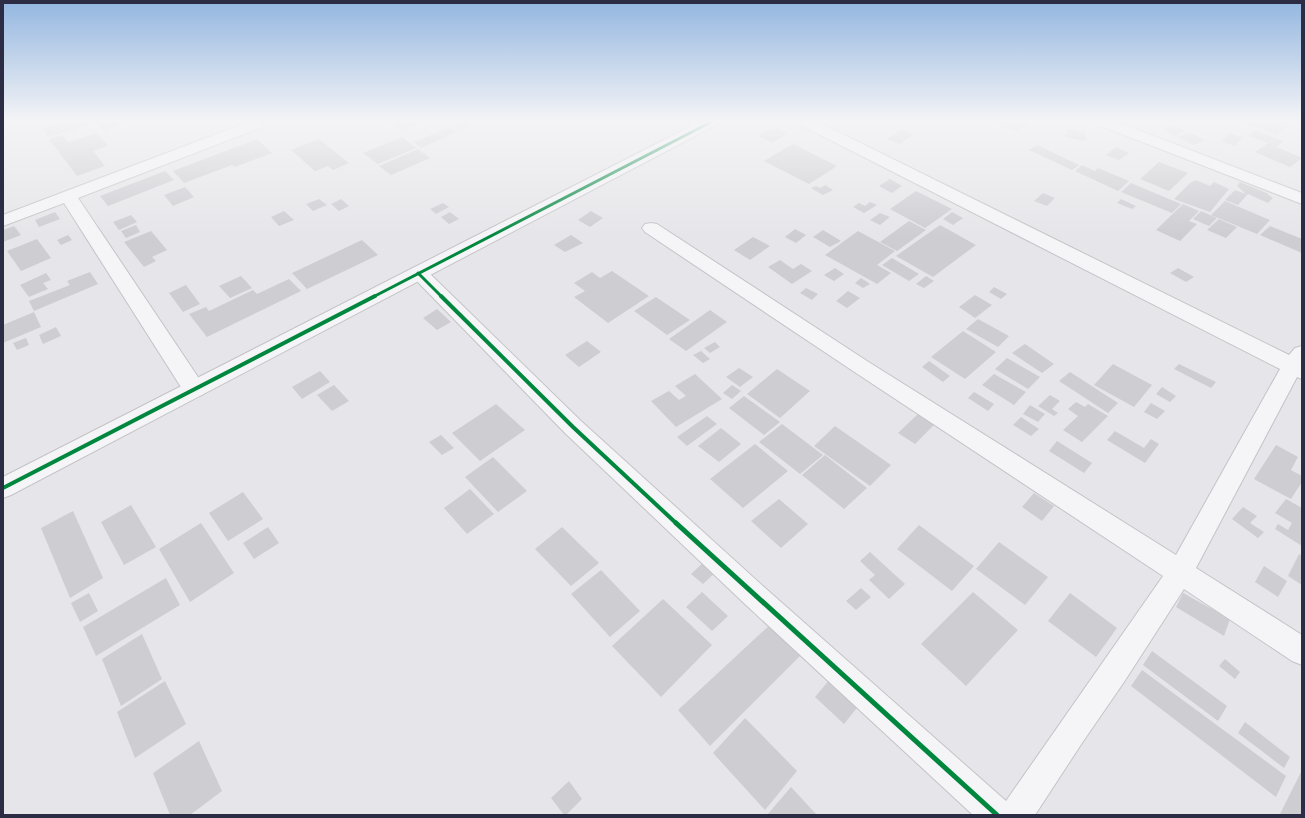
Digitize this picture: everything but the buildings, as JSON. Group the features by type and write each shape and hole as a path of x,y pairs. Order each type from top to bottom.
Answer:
{"street":[{"path":"3,221 164,159"},
{"path":"3,488 639,159"},
{"path":"882,159 1298,363 1180,572 1015,815"},
{"path":"1199,159 1302,199"},
{"path":"68,196 194,389"},
{"path":"651,228 867,370 1302,651"},
{"path":"418,273 573,427 749,591 997,815"}],"cycle path":[{"path":"3,488 639,159"},
{"path":"418,273 573,427 755,596 997,815"}]}
